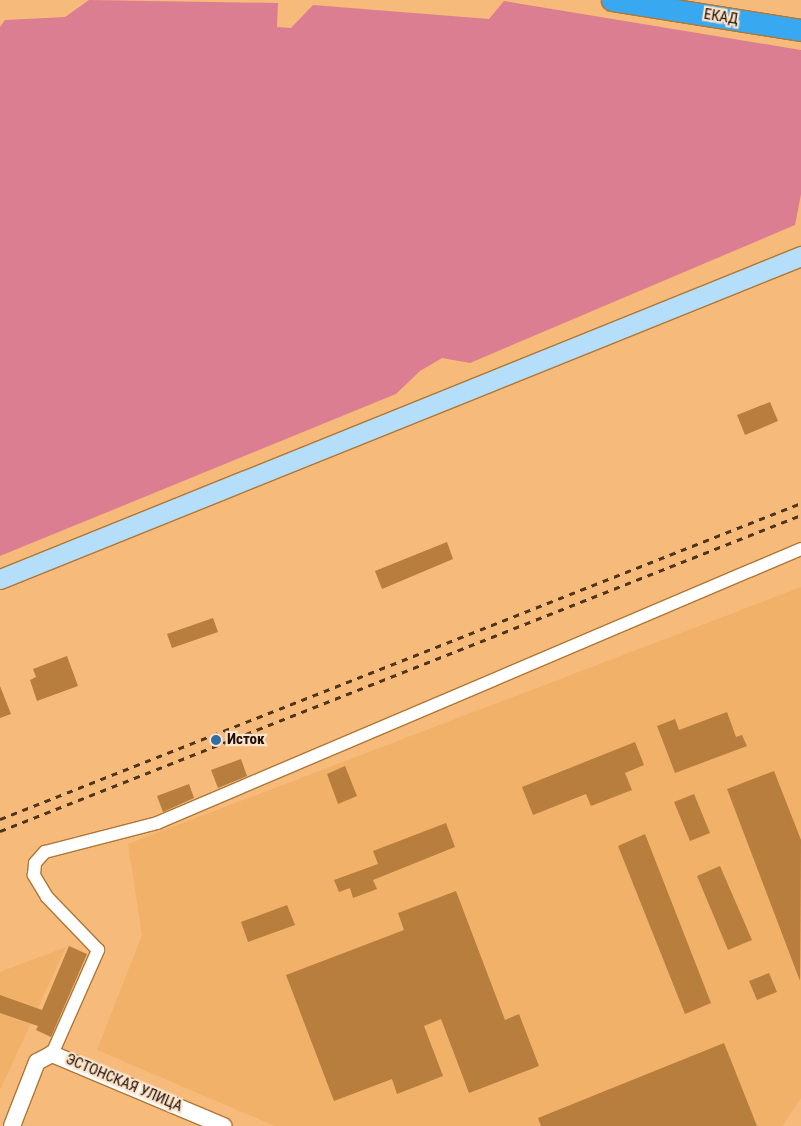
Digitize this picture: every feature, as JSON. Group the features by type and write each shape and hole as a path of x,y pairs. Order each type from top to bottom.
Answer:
{"highway":[{"name":"ЕКАД","path":"612,0 801,30"}],"main road":[{"path":"0,579 801,256"}],"street":[{"path":"12,1126 37,1062 52,1054 98,950 47,897 34,875 35,863 46,852 157,823 801,549"},
{"name":"ЭСТОНСКАЯ УЛИЦА","path":"52,1054 223,1126"}],"shaded area":[{"path":"89,0 278,3 277,27 291,28 313,5 489,19 504,1 801,50 801,194 795,225 470,363 442,358 420,371 396,394 0,556 0,27 5,20 65,17"},
{"path":"801,587 801,1098 782,1126 275,1126 97,1050 142,935 128,844"},
{"path":"66,947 0,1090 0,972"}],"building":[{"path":"770,402 778,421 745,435 737,415"},
{"path":"447,542 453,559 382,589 375,571"},
{"path":"213,618 218,632 172,648 167,634"},
{"path":"67,656 78,686 37,701 30,680 36,677 33,669"},
{"path":"0,686 11,714 0,718"},
{"path":"727,712 736,737 742,735 747,746 675,773 657,726 675,719 679,730"},
{"path":"635,742 644,765 625,773 632,790 591,806 586,794 533,815 522,787"},
{"path":"241,759 247,776 218,788 211,770"},
{"path":"345,766 357,796 338,804 327,774"},
{"path":"774,771 801,840 800,981 727,789"},
{"path":"189,784 194,798 163,812 157,796"},
{"path":"694,794 710,833 690,841 674,802"},
{"path":"446,823 455,847 373,880 377,889 353,898 350,888 339,892 334,880 378,864 373,851"},
{"path":"645,834 711,1003 685,1014 618,846"},
{"path":"720,866 752,940 728,950 697,876"},
{"path":"456,891 505,1020 519,1014 539,1066 469,1093 441,1019 424,1026 443,1076 397,1094 392,1079 334,1101 286,975 404,930 398,913"},
{"path":"287,905 295,925 248,942 241,922"},
{"path":"69,946 87,954 51,1037 36,1030 38,1026 0,1013 0,995 42,1010"},
{"path":"769,973 777,992 757,1000 749,981"},
{"path":"724,1043 757,1126 541,1126 538,1118"}],"railway":[{"path":"0,819 801,503"},
{"path":"0,831 801,515"}],"place":[{"name":"Исток","path":"216,740"}]}
